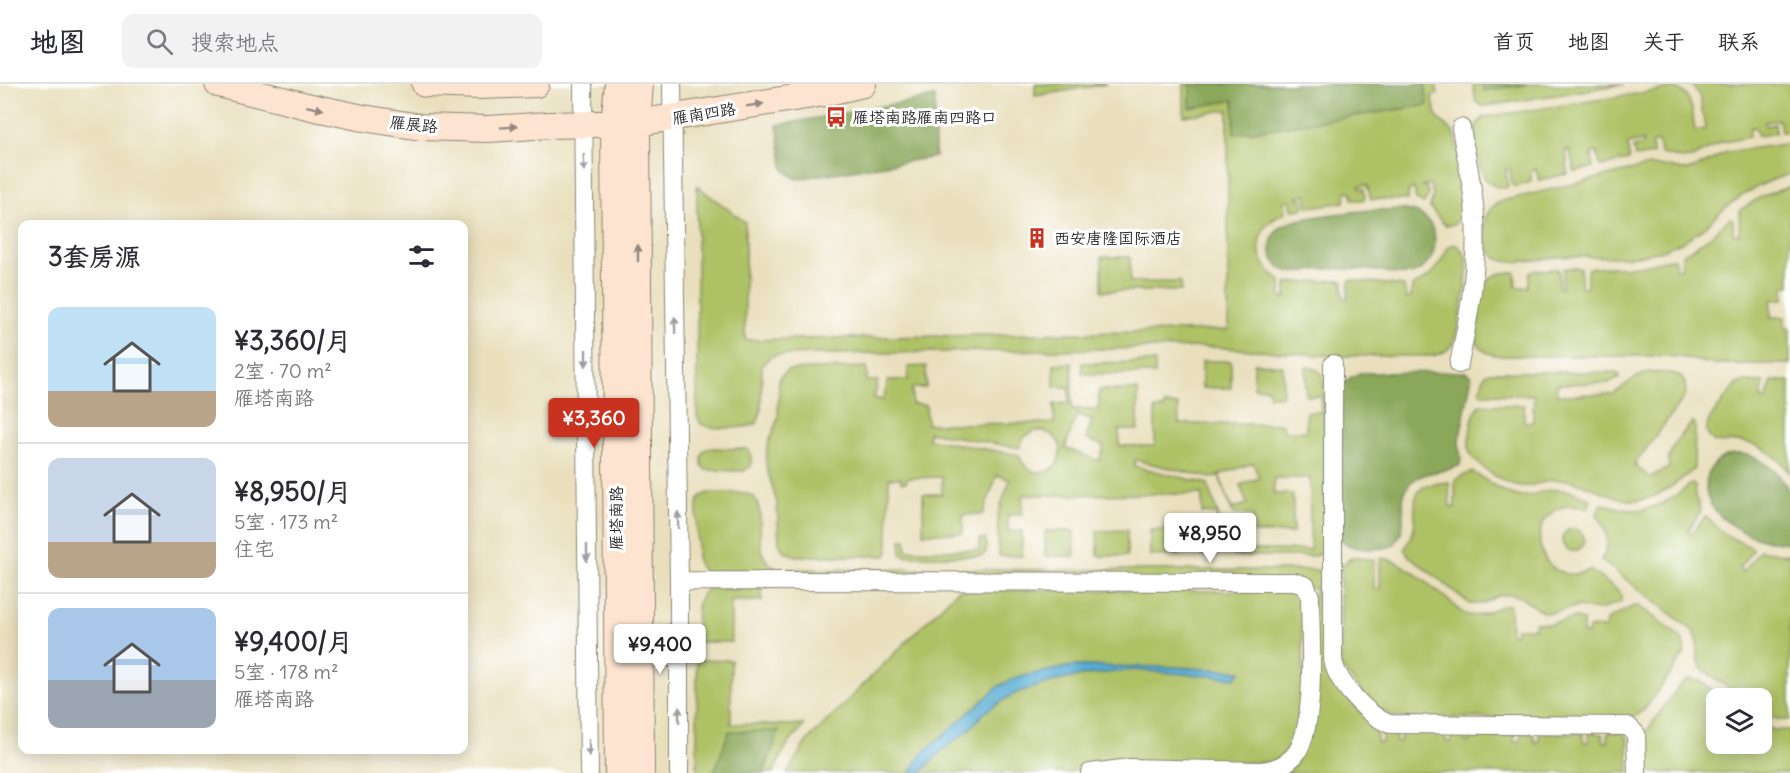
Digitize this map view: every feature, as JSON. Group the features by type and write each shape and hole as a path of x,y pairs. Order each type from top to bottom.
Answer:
{"main road":[{"name":"雁展路","path":"218,84 310,107 421,127 488,129 626,123"},
{"path":"426,84 478,86 536,84"},
{"name":"雁塔南路","path":"618,84 626,123 629,659 641,773"},
{"name":"雁塔南路","path":"626,123 640,84"},
{"name":"雁南四路","path":"626,123 673,118 819,94 863,84"},
{"name":"雁塔南路","path":"618,773 629,659"}],"street":[{"path":"583,84 589,773"},
{"path":"672,84 680,657 679,773"},
{"path":"1460,364 1472,293 1476,234 1474,205 1461,128"},
{"path":"1333,364 1333,658 1335,670 1341,680 1370,712 1382,722 1390,724 1628,726 1636,734 1637,773"},
{"path":"679,581 1295,582 1306,586 1310,597 1310,713 1304,741 1293,758 1279,767 1260,771 1130,768 1090,773"},
{"path":"588,661 680,657"}],"green space":[{"path":"1035,84 1107,84 1035,96"},
{"path":"1184,84 1436,84 1438,94 1432,96 1437,117 1456,137 1466,206 1456,223 1445,225 1430,208 1433,195 1430,184 1422,185 1427,186 1428,196 1424,204 1416,200 1414,188 1409,190 1408,200 1371,199 1367,185 1359,186 1360,189 1364,189 1365,198 1363,200 1353,200 1351,191 1346,192 1345,202 1310,207 1306,194 1298,196 1298,198 1303,198 1302,209 1292,210 1290,200 1284,201 1286,212 1266,227 1259,245 1264,264 1281,281 1281,298 1286,298 1288,283 1340,280 1343,281 1343,298 1348,298 1349,281 1351,280 1404,286 1406,298 1411,298 1412,286 1435,271 1448,247 1453,244 1458,246 1467,260 1467,269 1457,331 1449,348 1442,353 1430,356 1333,356 1210,347 776,355 770,357 762,365 761,412 757,423 745,427 729,428 701,424 697,416 697,186 745,222 745,340 1228,330 1228,110 1184,116"},
{"path":"1190,84 1425,84 1428,105 1234,134 1234,100 1190,108"},
{"path":"1473,84 1625,84 1482,106 1476,102"},
{"path":"1483,84 1528,84 1484,91"},
{"path":"1691,84 1790,84 1790,132 1781,132 1779,120 1765,122 1765,126 1775,124 1776,133 1758,136 1755,127 1750,128 1749,137 1720,143 1692,158 1682,159 1661,154 1658,142 1652,143 1653,154 1635,157 1633,147 1643,145 1643,141 1628,144 1629,160 1600,166 1597,152 1592,153 1593,167 1576,172 1570,150 1566,150 1568,174 1539,180 1536,169 1531,170 1531,182 1515,187 1512,185 1510,169 1506,169 1508,186 1506,188 1492,185 1481,171 1474,132 1477,124 1485,117 1675,88 1686,95 1689,100 1695,131 1705,129 1700,97"},
{"path":"935,97 935,157 796,179 784,170 777,125"},
{"path":"1790,143 1790,174 1750,191 1726,207 1693,235 1659,251 1629,256 1560,257 1514,262 1496,258 1489,251 1486,243 1484,230 1486,216 1494,206 1502,201 1649,166 1694,169 1727,152"},
{"path":"1790,186 1790,286 1784,286 1784,299 1771,300 1771,317 1785,317 1785,328 1790,328 1790,364 1712,364 1663,356 1501,356 1484,351 1479,346 1476,326 1480,296 1485,284 1494,275 1515,272 1516,287 1528,287 1530,271 1557,269 1559,270 1559,288 1562,288 1565,268 1580,268 1582,287 1587,287 1589,268 1639,266 1673,258 1675,269 1681,269 1682,255 1707,239 1730,218 1733,220 1733,234 1739,234 1740,210 1761,197"},
{"path":"1369,210 1408,210 1427,220 1435,236 1435,245 1429,261 1414,273 1406,275 1344,269 1296,272 1283,269 1273,259 1272,239 1284,225 1313,217"},
{"path":"1102,257 1130,257 1130,282 1181,282 1181,291 1102,291"},
{"path":"1202,361 1231,361 1231,388 1202,388"},
{"path":"1155,362 1155,374 1082,374 1082,363"},
{"path":"1072,363 1072,409 1099,409 1099,390 1138,390 1138,430 1119,430 1120,446 1155,446 1155,409 1164,409 1164,405 1178,405 1179,424 1283,424 1284,431 1306,431 1306,412 1321,412 1321,396 1306,396 1306,367 1319,371 1324,378 1325,549 1314,556 1234,556 1231,554 1230,539 1236,539 1237,550 1310,550 1310,478 1274,478 1274,494 1293,494 1293,533 1253,533 1253,515 1233,514 1219,476 1211,478 1135,460 1134,466 1208,484 1218,514 1217,555 1202,556 1202,530 1217,530 1217,514 1202,513 1202,494 1023,495 1022,514 1008,515 1008,531 1022,531 1022,556 1000,556 998,552 998,514 1010,480 997,475 983,514 963,515 963,533 923,533 923,494 942,494 942,477 907,478 906,482 901,482 901,478 889,478 888,552 886,556 797,556 784,552 779,543 777,503 766,465 767,448 778,418 779,378 788,370 867,367 867,381 878,381 874,398 883,400 888,380 908,380 908,367 926,366 926,388 912,388 912,404 926,405 927,424 1054,423 1054,404 1069,403 1069,387 1054,387 1054,364","holes":["1077,414 1092,420 1086,439 1104,446 1099,461 1065,448","1035,431 1051,434 1061,448 1058,463 1047,471 1036,472 1030,470 1019,455 928,439 929,432 1019,448 1024,437","1253,463 1259,478 1240,485 1247,504 1232,509 1219,475"]},
{"path":"1254,363 1283,366 1283,396 1269,396 1268,388 1254,388"},
{"path":"1466,372 1471,376 1471,381 1459,442 1460,465 1419,477 1409,485 1404,496 1402,530 1393,546 1365,549 1345,543 1340,538 1341,388 1343,385 1354,375 1360,373"},
{"path":"1489,372 1616,372 1619,375 1608,383 1557,384 1557,395 1613,394 1635,378 1649,372 1673,373 1681,377 1685,383 1686,395 1634,465 1650,477 1669,468 1668,462 1672,449 1693,422 1695,424 1694,469 1661,493 1638,500 1621,499 1580,483 1565,480 1553,480 1527,486 1511,484 1486,470 1469,452 1473,419 1480,405 1524,405 1524,422 1533,422 1534,395 1482,394 1480,390 1485,374"},
{"path":"1745,381 1764,382 1761,398 1766,400 1772,381 1790,381 1790,473 1781,462 1763,449 1750,443 1715,442 1706,431 1709,420 1735,385"},
{"path":"709,448 747,449 751,453 751,466 744,471 706,470 702,466 702,456"},
{"path":"1733,454 1750,456 1766,464 1785,484 1789,492 1790,544 1765,540 1741,531 1714,509 1706,489 1708,473 1716,462"},
{"path":"1471,472 1505,492 1518,496 1563,490 1591,499 1588,509 1570,506 1554,511 1544,521 1540,535 1541,548 1547,561 1557,570 1572,574 1590,570 1620,592 1622,597 1620,602 1600,610 1576,607 1549,613 1510,594 1497,596 1482,604 1470,604 1408,555 1405,549 1413,530 1417,494 1427,486 1449,482 1450,507 1455,508 1455,480"},
{"path":"1691,484 1695,485 1696,498 1701,511 1688,531 1692,533 1705,516 1726,535 1752,548 1739,568 1743,572 1760,550 1790,555 1790,720 1772,717 1772,688 1729,688 1701,668 1698,660 1697,639 1693,631 1601,560 1606,548 1607,537 1604,526 1597,515 1601,504 1639,510 1670,499"},
{"path":"709,493 744,493 753,496 760,514 763,555 768,563 778,569 1318,570 1325,576 1327,673 1376,728 1377,742 1382,742 1384,731 1395,732 1396,742 1400,742 1401,733 1445,733 1446,742 1451,742 1451,733 1464,732 1465,742 1469,742 1470,733 1514,734 1514,742 1520,742 1521,733 1534,734 1535,742 1539,742 1539,733 1583,733 1584,742 1589,742 1589,733 1603,734 1604,742 1608,742 1608,733 1622,732 1628,739 1629,773 1282,773 1297,763 1315,588 707,574 702,571 697,560 697,504 701,496"},
{"path":"1573,529 1581,532 1584,540 1581,548 1573,551 1565,548 1562,540 1565,532"},
{"path":"1127,530 1127,556 1098,556 1097,531"},
{"path":"1150,530 1179,530 1179,555 1150,556"},
{"path":"1045,531 1074,531 1075,556 1045,556"},
{"path":"901,539 906,539 907,550 979,550 980,539 986,539 986,552 982,556 905,556 901,554"},
{"path":"1380,558 1388,559 1406,568 1465,614 1471,616 1483,614 1504,605 1510,605 1511,634 1516,634 1516,628 1534,628 1535,622 1549,624 1576,618 1583,620 1583,634 1588,634 1589,628 1606,628 1607,620 1634,606 1639,606 1683,640 1685,653 1645,709 1634,717 1398,718 1375,708 1341,667 1340,568 1349,559 1374,560 1374,589 1380,589"},
{"path":"762,588 762,601 731,601 731,642 697,642 697,606 707,589"},
{"path":"958,590 1301,591 1304,697 1293,747 1273,762 1085,767 1067,773 787,773 806,742"},
{"path":"697,660 731,660 731,724 804,725 786,747 773,773 697,773"},
{"path":"1689,679 1701,682 1709,688 1706,688 1706,754 1772,754 1772,729 1790,730 1790,773 1645,773 1646,732 1679,686"},
{"path":"729,731 779,731 764,773 714,773"}],"water":[{"path":"1073,666 1174,667 1241,671 1235,678 1133,670 1051,682 1016,693 997,704 983,714 967,732 941,751 921,773 910,773 921,755 999,686 1017,677"}],"place":[{"name":"雁塔南路雁南四路口","path":"836,117"},
{"name":"西安唐隆国际酒店","path":"1037,238"}]}
